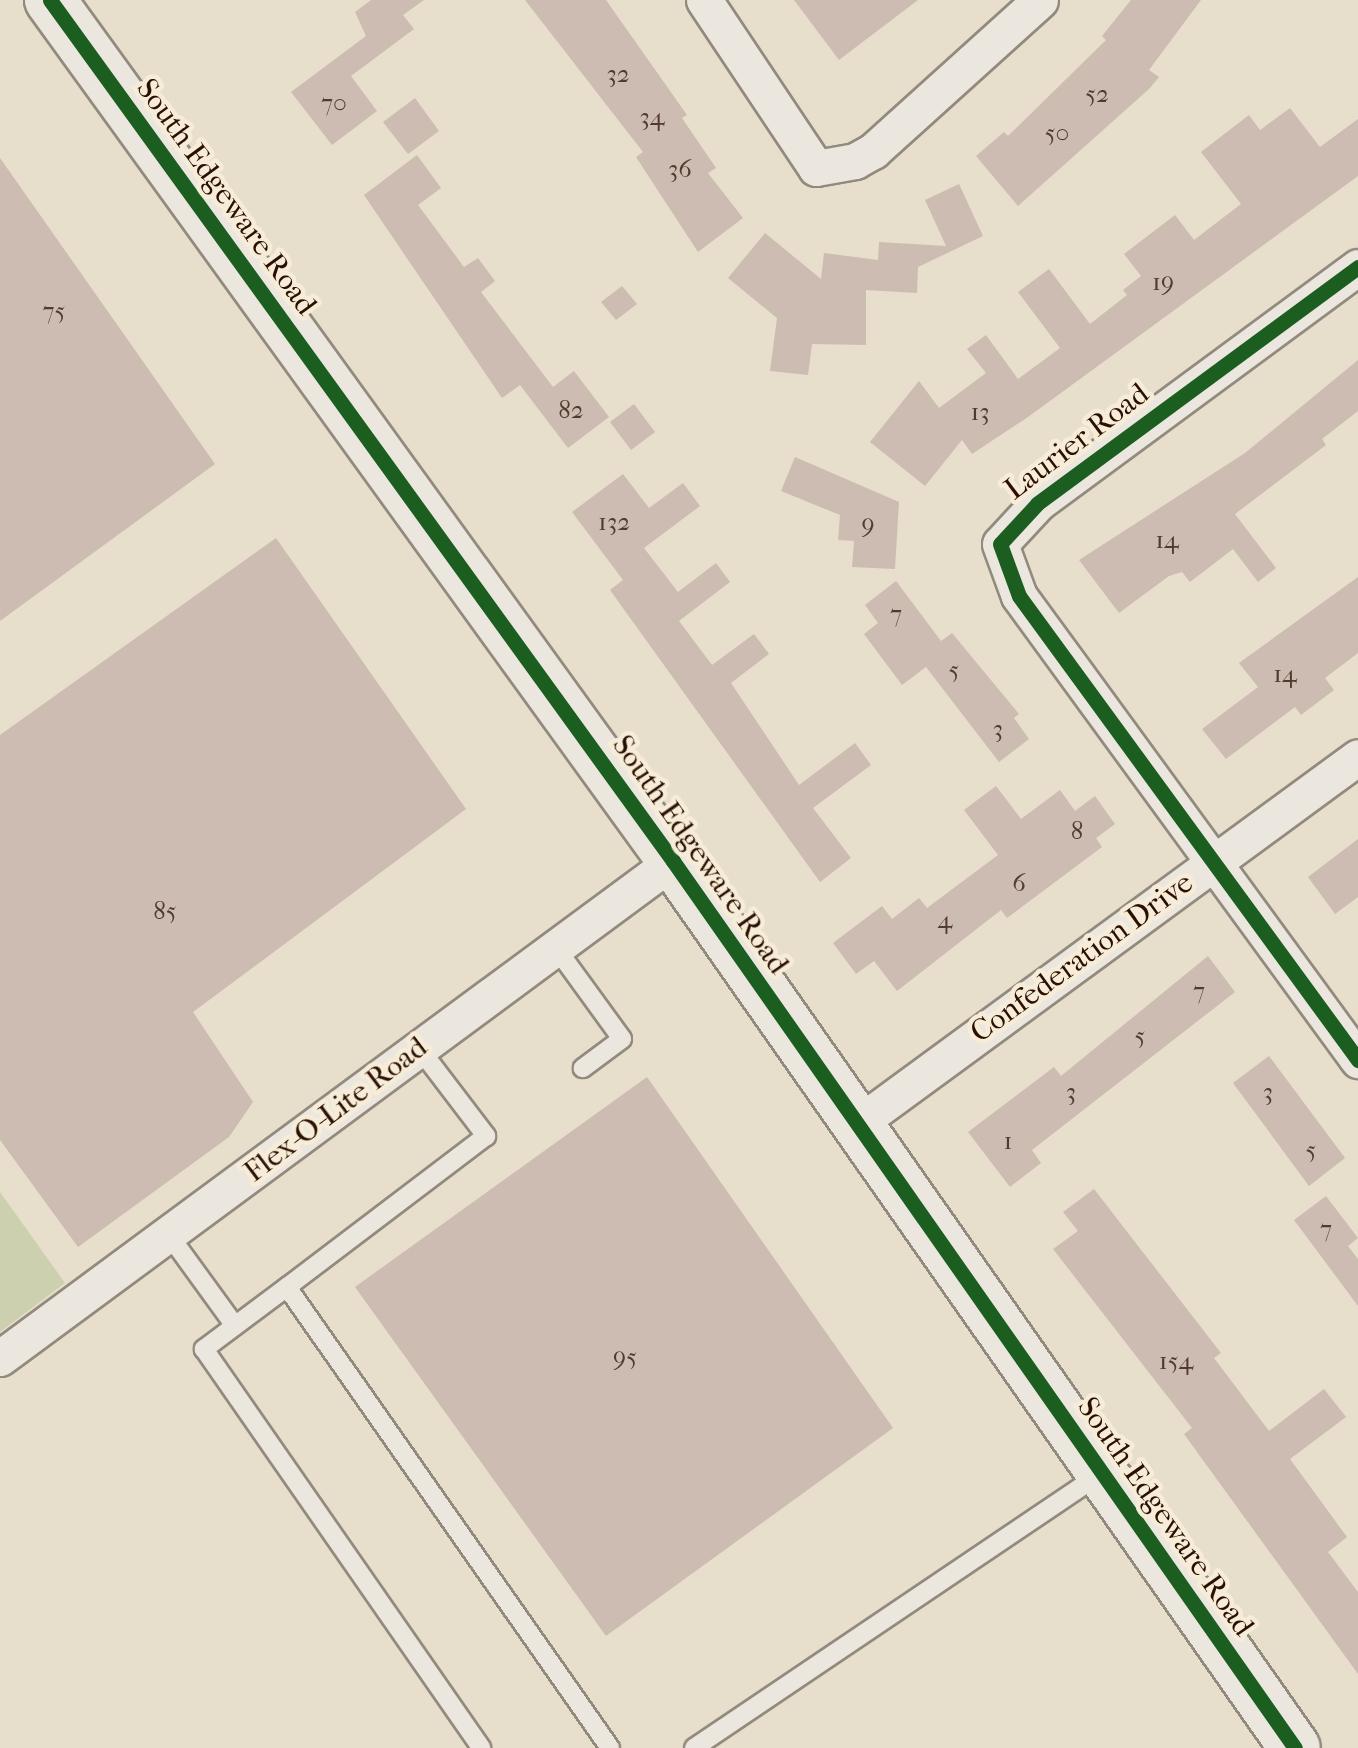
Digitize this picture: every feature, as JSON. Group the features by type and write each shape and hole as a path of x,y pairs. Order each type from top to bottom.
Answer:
{"main road":[{"name":"South Edgeware Road","path":"50,0 673,861 1295,1748"}],"street":[{"path":"704,0 816,168 855,161 873,151 1040,0"},
{"name":"Laurier Road","path":"1213,863 1019,596 1000,544 1036,504 1358,267"},
{"name":"Confederation Drive","path":"856,1125 1358,757"},
{"name":"Flex-O-Lite Road","path":"0,1358 673,861"},
{"path":"1213,863 1358,1060"}],"lane":[{"path":"556,948 622,1038 583,1068"},
{"path":"419,1048 486,1136 204,1348 482,1748"},
{"path":"169,1235 236,1326"},
{"path":"287,1287 610,1748"},
{"path":"694,1748 1100,1474"}],"green space":[{"path":"0,1192 65,1283 0,1332"}],"building":[{"path":"371,0 424,0 403,15 414,29 351,76 377,111 332,145 291,92 366,36 355,12"},
{"path":"525,0 606,0 687,115 682,118 716,168 708,173 743,218 698,252 636,157 643,152"},
{"path":"794,0 918,0 839,60"},
{"path":"1131,0 1201,0 1149,70 1159,77 1149,89 1018,206 976,156 1004,132 1008,136 1106,40 1102,36"},
{"path":"415,98 439,131 408,154 383,122"},
{"path":"1290,108 1320,147 1358,119 1358,176 1028,417 972,454 962,440 925,486 870,442 919,381 939,408 986,373 967,349 986,335 1018,379 1060,348 1018,292 1049,269 1090,324 1127,295 1123,290 1141,276 1124,254 1175,215 1194,240 1241,204 1201,152 1249,115 1260,130"},
{"path":"417,155 441,188 418,205 464,267 478,258 495,281 481,292 553,387 574,371 609,417 568,448 520,385 502,398 364,195"},
{"path":"0,158 215,464 0,621"},
{"path":"959,184 983,236 918,267 917,293 866,290 866,345 812,344 808,375 770,371 777,318 728,278 765,233 821,279 824,253 878,260 879,242 946,246 925,200"},
{"path":"622,286 637,304 616,320 601,302"},
{"path":"1358,360 1358,411 1322,439 1326,445 1235,514 1276,568 1258,582 1233,549 1190,582 1182,572 1169,576 1119,613 1079,560 1245,453"},
{"path":"634,404 655,432 631,450 610,422"},
{"path":"795,457 899,502 895,569 852,567 854,541 838,540 840,515 781,491"},
{"path":"623,474 649,508 683,483 700,506 644,548 678,592 716,563 730,582 679,621 712,665 754,634 769,654 731,683 799,785 855,743 871,765 813,808 851,858 820,882 610,590 623,580 572,512"},
{"path":"276,538 466,809 193,1012 253,1102 229,1137 78,1247 0,1140 0,735"},
{"path":"1358,577 1358,653 1325,678 1334,690 1301,715 1295,707 1226,759 1202,729 1258,687 1239,663"},
{"path":"896,581 941,641 952,633 1019,714 1014,718 1029,739 999,762 926,667 902,685 864,634 878,623 865,605"},
{"path":"996,786 1021,819 1060,790 1075,811 1095,796 1115,824 1096,838 1102,847 1007,918 1001,910 897,991 874,961 856,974 833,943 882,906 892,919 919,898 927,908 998,855 964,810"},
{"path":"1358,839 1358,897 1335,914 1308,877"},
{"path":"1208,956 1235,992 1032,1150 1041,1163 1010,1187 968,1132 1054,1067 1061,1076"},
{"path":"1269,1056 1345,1158 1309,1186 1233,1083"},
{"path":"647,1077 893,1428 606,1636 355,1287"},
{"path":"1094,1189 1221,1353 1214,1358 1269,1431 1324,1389 1346,1417 1290,1459 1347,1537 1328,1552 1358,1592 1358,1674 1184,1434 1192,1428 1053,1249 1078,1231 1063,1212"},
{"path":"1326,1196 1358,1238 1348,1246 1358,1259 1358,1306 1294,1220"}],"cycle path":[{"path":"50,0 673,861 1295,1748"},
{"path":"1358,267 1037,504 1000,544 1019,596 1358,1060"}]}
